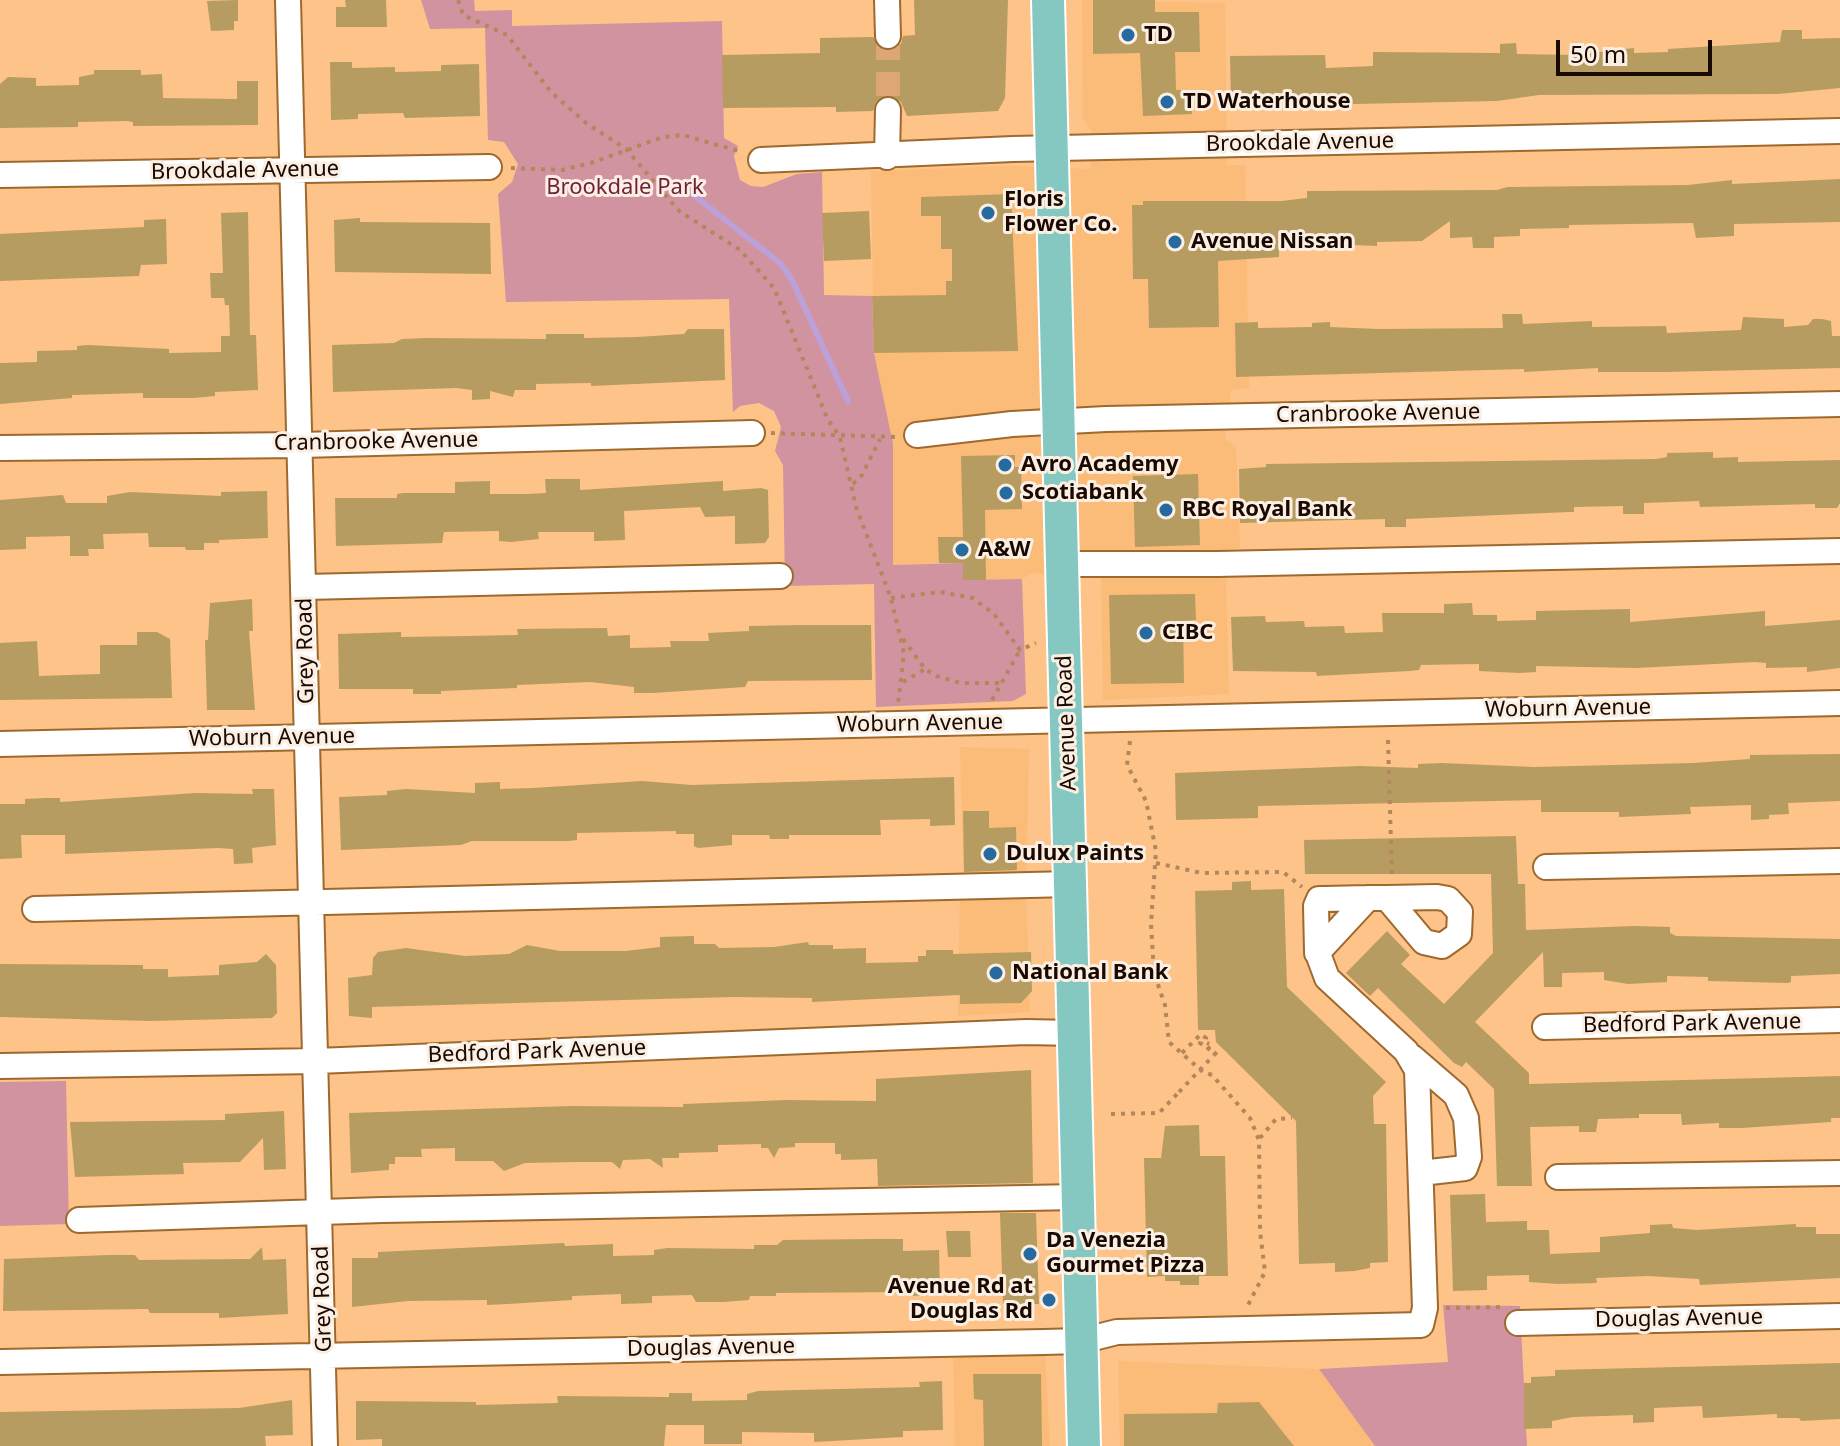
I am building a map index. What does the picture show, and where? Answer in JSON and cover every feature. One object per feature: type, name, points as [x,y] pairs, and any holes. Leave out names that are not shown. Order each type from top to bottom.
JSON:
[{"type":"main road","name":"Avenue Road","points":[[1048,0],[1055,149],[1058,422],[1084,1446]]},
{"type":"street","name":"Grey Road","points":[[288,0],[325,1446]]},
{"type":"street","points":[[887,0],[888,36]]},
{"type":"street","points":[[887,157],[888,110]]},
{"type":"street","name":"Brookdale Avenue","points":[[761,160],[1055,149],[1840,131]]},
{"type":"street","name":"Brookdale Avenue","points":[[0,175],[489,167]]},
{"type":"street","name":"Cranbrooke Avenue","points":[[917,435],[1058,422],[1840,404]]},
{"type":"street","name":"Cranbrooke Avenue","points":[[0,448],[301,445],[752,433]]},
{"type":"street","points":[[1062,564],[1217,564],[1840,551]]},
{"type":"street","points":[[305,587],[780,576]]},
{"type":"street","name":"Woburn Avenue","points":[[0,744],[1840,703]]},
{"type":"street","points":[[1546,867],[1840,861]]},
{"type":"street","points":[[35,909],[1071,884]]},
{"type":"street","points":[[1317,953],[1382,894]]},
{"type":"street","points":[[1382,894],[1319,899],[1317,953],[1327,978],[1456,1095],[1466,1118],[1469,1157],[1465,1168],[1421,1173],[1419,1079],[1410,1056]]},
{"type":"street","name":"Bedford Park Avenue","points":[[1545,1027],[1840,1020]]},
{"type":"street","name":"Bedford Park Avenue","points":[[0,1066],[317,1061],[1026,1032],[1074,1033]]},
{"type":"street","name":"Douglas Avenue","points":[[0,1362],[1081,1341],[1117,1332],[1421,1325],[1425,1308],[1421,1173]]},
{"type":"street","points":[[1558,1177],[1840,1173]]},
{"type":"street","points":[[79,1220],[320,1212],[1079,1197]]},
{"type":"street","name":"Douglas Avenue","points":[[1518,1323],[1840,1316]]},
{"type":"path","points":[[458,0],[463,15],[507,35],[551,92],[586,123],[626,149],[679,211],[740,250],[759,267],[774,288],[828,420],[840,437],[856,507],[891,598],[901,638],[903,682],[897,708],[898,725]]},
{"type":"path","points":[[489,167],[562,170],[683,135],[725,145],[761,160]]},
{"type":"path","points":[[752,433],[880,439],[917,435]]},
{"type":"path","points":[[852,484],[862,475],[880,439]]},
{"type":"path","points":[[891,598],[940,592],[973,598],[994,614],[1020,650]]},
{"type":"path","points":[[901,638],[925,669],[960,683],[1001,683]]},
{"type":"path","points":[[989,723],[991,702],[1020,650],[1036,643]]},
{"type":"path","points":[[903,682],[925,669]]},
{"type":"path","points":[[1382,894],[1388,740]]},
{"type":"path","points":[[1130,741],[1127,765],[1146,801],[1156,863],[1151,924],[1154,973],[1165,1005],[1169,1042],[1203,1072],[1212,1075],[1235,1100],[1250,1118],[1259,1140],[1260,1231],[1265,1272],[1245,1309]]},
{"type":"path","points":[[1156,863],[1202,873],[1283,872],[1307,892]]},
{"type":"path","points":[[1111,1114],[1159,1113],[1218,1051],[1208,1042],[1212,1045],[1202,1052],[1209,1048],[1200,1043],[1206,1038],[1201,1034],[1182,1053]]},
{"type":"path","points":[[1259,1140],[1276,1119],[1292,1118]]},
{"type":"path","points":[[1443,1308],[1517,1306],[1518,1323]]},
{"type":"shaded area","points":[[1082,0],[1225,3],[1227,165],[1245,165],[1249,388],[1231,390],[1225,438],[1236,447],[1240,548],[1225,550],[1229,694],[1103,700],[1101,577],[1032,573],[1022,579],[963,580],[939,563],[893,565],[893,444],[874,353],[871,171],[1011,166],[1090,169],[1092,131],[1083,119]]},
{"type":"shaded area","points":[[960,747],[1029,749],[1026,888],[1030,1012],[958,1016],[960,891],[964,889]]},
{"type":"shaded area","points":[[953,1354],[1045,1355],[1050,1446],[955,1446]]},
{"type":"shaded area","points":[[1118,1361],[1319,1369],[1375,1446],[1120,1446]]},
{"type":"green space","name":"Brookdale Park","points":[[421,0],[474,0],[475,11],[512,10],[512,26],[722,21],[724,138],[738,146],[734,156],[740,180],[751,186],[763,187],[797,174],[822,172],[824,295],[872,296],[874,353],[893,444],[893,565],[963,563],[964,580],[1022,579],[1026,694],[1013,701],[876,707],[874,584],[785,586],[783,465],[775,451],[781,427],[774,411],[759,403],[740,406],[733,412],[729,299],[506,302],[498,194],[512,182],[518,164],[504,142],[488,140],[485,28],[430,29]]},
{"type":"green space","points":[[66,1081],[69,1224],[0,1226],[0,1082]]},
{"type":"green space","points":[[1443,1305],[1520,1306],[1527,1446],[1375,1446],[1319,1369],[1448,1362]]},
{"type":"building","points":[[238,0],[238,21],[234,21],[234,30],[211,31],[207,1]]},
{"type":"building","points":[[345,0],[386,0],[387,27],[336,27],[336,7],[346,7]]},
{"type":"building","points":[[914,0],[1008,0],[1005,98],[998,111],[907,116],[901,102],[888,95],[876,102],[873,111],[836,112],[836,107],[723,108],[722,55],[820,53],[820,38],[873,37],[880,49],[889,51],[901,44],[903,36],[915,35]]},
{"type":"building","points":[[1093,0],[1155,0],[1155,12],[1199,12],[1200,52],[1175,52],[1176,90],[1191,90],[1192,114],[1143,116],[1140,53],[1093,54]]},
{"type":"building","points":[[1782,30],[1802,30],[1802,39],[1840,38],[1840,88],[1778,94],[1539,95],[1497,101],[1307,105],[1307,102],[1231,103],[1230,56],[1325,55],[1326,68],[1373,66],[1373,52],[1500,53],[1500,44],[1516,43],[1517,54],[1574,55],[1634,48],[1634,53],[1668,52],[1668,49],[1780,42]]},
{"type":"building","points":[[330,62],[352,62],[352,68],[395,67],[395,72],[441,71],[441,65],[479,64],[480,116],[405,118],[403,113],[358,114],[358,119],[331,120]]},
{"type":"building","points":[[94,70],[141,70],[141,75],[162,74],[163,98],[237,99],[237,81],[258,81],[258,125],[133,126],[133,122],[127,121],[78,122],[78,127],[0,128],[0,84],[8,77],[36,78],[36,86],[79,85],[79,77],[94,74]]},
{"type":"building","points":[[1840,179],[1840,222],[1734,224],[1734,236],[1696,238],[1693,223],[1569,225],[1569,228],[1520,229],[1520,236],[1494,237],[1494,248],[1473,248],[1472,237],[1450,238],[1450,221],[1422,241],[1377,242],[1377,246],[1329,244],[1329,238],[1279,239],[1279,257],[1218,261],[1219,327],[1149,328],[1148,279],[1133,279],[1132,205],[1143,205],[1143,201],[1281,201],[1307,198],[1307,191],[1497,190],[1507,187],[1688,185],[1732,180],[1732,184]]},
{"type":"building","points":[[1011,194],[1018,351],[874,353],[872,296],[946,295],[946,281],[952,281],[952,249],[941,249],[941,216],[921,216],[921,197]]},
{"type":"building","points":[[869,211],[871,259],[824,261],[822,213]]},
{"type":"building","points":[[248,212],[250,335],[256,335],[258,390],[215,392],[215,396],[193,398],[143,398],[143,393],[72,395],[72,398],[0,404],[0,363],[37,362],[37,351],[77,350],[77,346],[88,345],[169,349],[169,353],[221,352],[221,336],[230,336],[229,305],[225,305],[224,298],[211,298],[210,273],[223,273],[221,213]]},
{"type":"building","points":[[360,218],[360,222],[490,223],[491,274],[335,272],[334,220]]},
{"type":"building","points":[[166,219],[167,264],[141,265],[139,276],[0,281],[0,234],[144,227],[144,220]]},
{"type":"building","points":[[1502,314],[1522,314],[1523,324],[1592,321],[1592,327],[1666,326],[1667,333],[1741,330],[1743,317],[1784,319],[1784,327],[1808,325],[1813,319],[1822,319],[1831,321],[1832,336],[1840,336],[1840,368],[1665,372],[1598,372],[1598,368],[1524,372],[1524,369],[1236,377],[1235,323],[1258,322],[1258,328],[1312,327],[1312,323],[1330,322],[1330,327],[1379,329],[1503,328]]},
{"type":"building","points":[[688,329],[724,329],[725,380],[591,386],[591,383],[536,384],[536,390],[515,390],[513,397],[490,391],[490,399],[472,400],[472,390],[456,388],[333,392],[332,345],[394,343],[402,339],[427,338],[546,339],[546,334],[584,334],[584,338],[637,337],[684,334]]},
{"type":"building","points":[[1713,452],[1713,458],[1738,457],[1738,462],[1840,460],[1840,503],[1837,508],[1815,508],[1815,504],[1700,507],[1699,501],[1644,503],[1644,514],[1623,514],[1623,506],[1574,507],[1574,512],[1406,519],[1406,527],[1385,527],[1385,519],[1240,523],[1239,469],[1266,467],[1266,464],[1656,459],[1667,457],[1667,453]]},
{"type":"building","points":[[1015,455],[1015,467],[1021,467],[1022,509],[985,510],[986,580],[963,580],[963,563],[939,563],[938,537],[963,537],[961,456]]},
{"type":"building","name":"RBC Royal Bank","points":[[1198,474],[1200,545],[1135,547],[1133,476]]},
{"type":"building","points":[[545,479],[580,479],[580,490],[723,481],[723,491],[761,488],[768,490],[769,537],[765,543],[735,544],[735,516],[705,517],[700,507],[624,511],[625,540],[594,541],[594,532],[538,532],[539,539],[511,542],[499,541],[499,531],[444,532],[442,543],[336,546],[335,498],[397,498],[397,494],[403,493],[455,493],[455,482],[490,481],[490,494],[546,493]]},
{"type":"building","points":[[267,491],[268,538],[219,540],[219,543],[204,543],[204,550],[186,550],[185,547],[149,547],[148,533],[103,534],[104,549],[88,549],[89,556],[70,556],[70,536],[26,537],[26,549],[0,550],[0,500],[63,495],[66,503],[107,503],[107,496],[130,492],[221,496],[221,492]]},
{"type":"building","name":"CIBC","points":[[1195,594],[1196,620],[1183,621],[1184,683],[1111,684],[1109,595]]},
{"type":"building","points":[[252,599],[253,631],[249,631],[255,710],[207,710],[205,640],[208,640],[210,603]]},
{"type":"building","points":[[1472,603],[1473,615],[1497,615],[1497,621],[1536,620],[1536,611],[1630,609],[1630,622],[1765,611],[1765,626],[1840,620],[1840,668],[1807,672],[1807,667],[1766,668],[1766,663],[1755,662],[1636,668],[1536,666],[1536,672],[1519,673],[1479,671],[1479,664],[1421,665],[1419,670],[1410,671],[1317,676],[1316,672],[1233,671],[1231,617],[1265,616],[1266,622],[1304,621],[1305,627],[1344,626],[1345,633],[1383,632],[1382,613],[1444,613],[1444,604]]},
{"type":"building","points":[[871,625],[872,680],[748,681],[745,687],[653,693],[634,693],[634,687],[590,682],[441,691],[441,694],[413,694],[413,689],[339,689],[338,634],[401,632],[401,637],[518,635],[517,629],[607,628],[608,636],[630,635],[630,648],[671,647],[670,641],[709,641],[708,633],[749,631],[749,626]]},
{"type":"building","points":[[137,632],[157,632],[170,639],[172,698],[0,700],[0,643],[37,641],[39,676],[100,674],[100,645],[137,645]]},
{"type":"building","points":[[1840,754],[1840,801],[1788,803],[1789,814],[1769,815],[1769,819],[1751,820],[1751,805],[1690,807],[1691,814],[1619,817],[1619,812],[1541,812],[1541,800],[1258,806],[1258,818],[1176,820],[1175,773],[1360,766],[1418,768],[1418,764],[1442,763],[1534,767],[1693,763],[1750,759],[1750,755]]},
{"type":"building","points":[[954,777],[955,825],[930,826],[930,819],[880,820],[881,835],[789,835],[789,839],[770,839],[769,835],[732,835],[732,845],[698,848],[694,846],[694,834],[676,834],[676,831],[577,833],[577,840],[569,841],[472,841],[461,845],[341,850],[339,797],[387,795],[387,791],[406,789],[475,793],[475,783],[500,782],[500,789],[642,781],[692,785]]},
{"type":"building","points":[[252,789],[274,789],[276,845],[252,848],[253,863],[234,864],[233,849],[218,848],[65,854],[65,835],[21,835],[22,858],[0,859],[0,804],[25,804],[25,799],[45,798],[60,798],[60,802],[196,793],[253,794]]},
{"type":"building","name":"Dulux Paints","points":[[963,811],[989,811],[989,828],[1016,827],[1017,870],[964,872]]},
{"type":"building","points":[[1516,836],[1518,884],[1525,884],[1526,930],[1670,927],[1670,933],[1676,936],[1840,939],[1840,974],[1791,976],[1788,983],[1708,981],[1708,977],[1667,976],[1667,982],[1628,984],[1604,980],[1604,972],[1562,973],[1562,987],[1544,987],[1543,952],[1475,1022],[1529,1073],[1529,1084],[1840,1076],[1840,1118],[1831,1118],[1831,1122],[1719,1128],[1719,1123],[1682,1125],[1681,1114],[1639,1114],[1639,1118],[1598,1119],[1596,1132],[1579,1132],[1579,1126],[1530,1127],[1532,1186],[1497,1186],[1494,1089],[1466,1062],[1462,1067],[1454,1063],[1378,988],[1370,996],[1346,973],[1387,931],[1410,955],[1401,964],[1444,1004],[1493,953],[1491,874],[1305,874],[1304,840]]},
{"type":"building","points":[[1251,881],[1251,890],[1284,889],[1287,987],[1386,1082],[1373,1096],[1374,1124],[1386,1124],[1388,1262],[1370,1263],[1370,1268],[1335,1272],[1335,1263],[1299,1264],[1296,1121],[1216,1042],[1215,1030],[1198,1030],[1195,891],[1232,890],[1232,882]]},
{"type":"building","points":[[694,936],[694,944],[715,944],[719,948],[774,947],[808,942],[809,945],[833,945],[833,949],[866,948],[866,963],[918,962],[918,956],[926,956],[926,950],[953,950],[953,954],[1031,952],[1032,991],[1021,1003],[960,1004],[960,995],[812,1002],[812,998],[732,997],[372,1007],[372,1018],[349,1016],[348,978],[372,975],[373,958],[378,952],[406,948],[465,956],[509,954],[527,945],[560,951],[625,951],[660,947],[660,937]]},
{"type":"building","points":[[266,954],[276,965],[277,1013],[272,1018],[149,1021],[0,1017],[0,964],[143,965],[143,969],[168,969],[168,977],[219,975],[219,965],[257,962]]},
{"type":"building","points":[[1031,1070],[1033,1183],[878,1186],[877,1159],[841,1160],[841,1154],[835,1154],[835,1143],[795,1143],[795,1147],[779,1148],[774,1158],[768,1148],[761,1148],[761,1144],[718,1145],[718,1152],[679,1153],[679,1158],[662,1158],[663,1168],[650,1159],[623,1160],[620,1169],[612,1162],[576,1162],[525,1163],[504,1171],[493,1161],[455,1161],[455,1148],[421,1149],[422,1157],[395,1157],[395,1164],[389,1164],[389,1170],[351,1173],[349,1113],[571,1106],[683,1107],[683,1104],[787,1100],[876,1101],[876,1079]]},
{"type":"building","points":[[284,1111],[286,1169],[264,1170],[263,1138],[240,1162],[183,1163],[184,1174],[75,1177],[70,1122],[225,1120],[225,1114]]},
{"type":"building","points":[[1199,1125],[1200,1156],[1225,1156],[1228,1276],[1199,1276],[1199,1285],[1180,1285],[1180,1281],[1165,1281],[1165,1276],[1147,1277],[1144,1158],[1161,1158],[1165,1126]]},
{"type":"building","points":[[1485,1194],[1486,1222],[1527,1221],[1527,1230],[1549,1230],[1550,1254],[1600,1252],[1600,1237],[1650,1233],[1650,1225],[1672,1224],[1673,1228],[1697,1230],[1796,1224],[1796,1227],[1816,1227],[1816,1234],[1840,1234],[1840,1278],[1700,1285],[1699,1279],[1648,1276],[1596,1278],[1597,1283],[1558,1284],[1529,1282],[1529,1275],[1487,1276],[1487,1290],[1453,1291],[1450,1195]]},
{"type":"building","points":[[1000,1213],[1036,1213],[1039,1304],[1003,1304]]},
{"type":"building","points":[[946,1231],[970,1231],[971,1257],[948,1257]]},
{"type":"building","points":[[903,1239],[903,1251],[939,1250],[940,1295],[909,1296],[908,1292],[776,1293],[776,1296],[750,1296],[749,1300],[724,1302],[696,1302],[692,1295],[652,1296],[652,1303],[621,1304],[621,1294],[508,1304],[487,1305],[487,1300],[408,1301],[352,1307],[352,1258],[378,1258],[378,1252],[564,1243],[565,1246],[613,1244],[613,1256],[654,1255],[654,1250],[667,1248],[754,1249],[754,1245],[777,1245],[783,1240]]},
{"type":"building","points":[[262,1247],[263,1260],[286,1259],[288,1314],[219,1318],[219,1313],[150,1313],[148,1309],[3,1311],[4,1259],[135,1255],[139,1260],[250,1259]]},
{"type":"building","points":[[1840,1363],[1840,1419],[1801,1421],[1799,1418],[1777,1418],[1777,1414],[1703,1418],[1702,1406],[1654,1408],[1654,1422],[1633,1423],[1633,1415],[1573,1417],[1552,1421],[1552,1428],[1524,1429],[1524,1383],[1531,1383],[1531,1377],[1555,1376],[1555,1370]]},
{"type":"building","points":[[973,1374],[1041,1374],[1042,1446],[984,1446],[983,1400],[974,1399]]},
{"type":"building","points":[[942,1381],[943,1430],[903,1431],[903,1437],[814,1442],[814,1433],[742,1432],[742,1444],[704,1444],[704,1425],[666,1425],[664,1446],[382,1446],[382,1439],[356,1440],[356,1401],[476,1402],[476,1405],[558,1403],[557,1396],[669,1397],[669,1393],[692,1393],[692,1401],[747,1400],[747,1394],[758,1391],[920,1387],[919,1382]]},
{"type":"building","points":[[292,1400],[293,1435],[265,1436],[266,1446],[0,1446],[0,1412],[239,1408]]},
{"type":"building","points":[[1259,1402],[1294,1446],[1124,1446],[1124,1414],[1217,1413],[1218,1403]]},
{"type":"waterway","points":[[686,189],[780,263],[792,280],[848,401]]},
{"type":"tunnel","points":[[888,36],[888,110]]},
{"type":"place","name":"TD","points":[[1128,35]]},
{"type":"place","name":"TD Waterhouse","points":[[1167,102]]},
{"type":"place","name":"Floris Flower Co.","points":[[988,213]]},
{"type":"place","name":"Avenue Nissan","points":[[1175,242]]},
{"type":"place","name":"Avro Academy","points":[[1005,465]]},
{"type":"place","name":"Scotiabank","points":[[1006,493]]},
{"type":"place","name":"RBC Royal Bank","points":[[1166,510]]},
{"type":"place","name":"A&W","points":[[962,550]]},
{"type":"place","name":"CIBC","points":[[1146,633]]},
{"type":"place","name":"Dulux Paints","points":[[990,854]]},
{"type":"place","name":"National Bank","points":[[996,973]]},
{"type":"place","name":"Da Venezia Gourmet Pizza","points":[[1030,1254]]},
{"type":"place","name":"Avenue Rd at Douglas Rd","points":[[1049,1300]]}]
